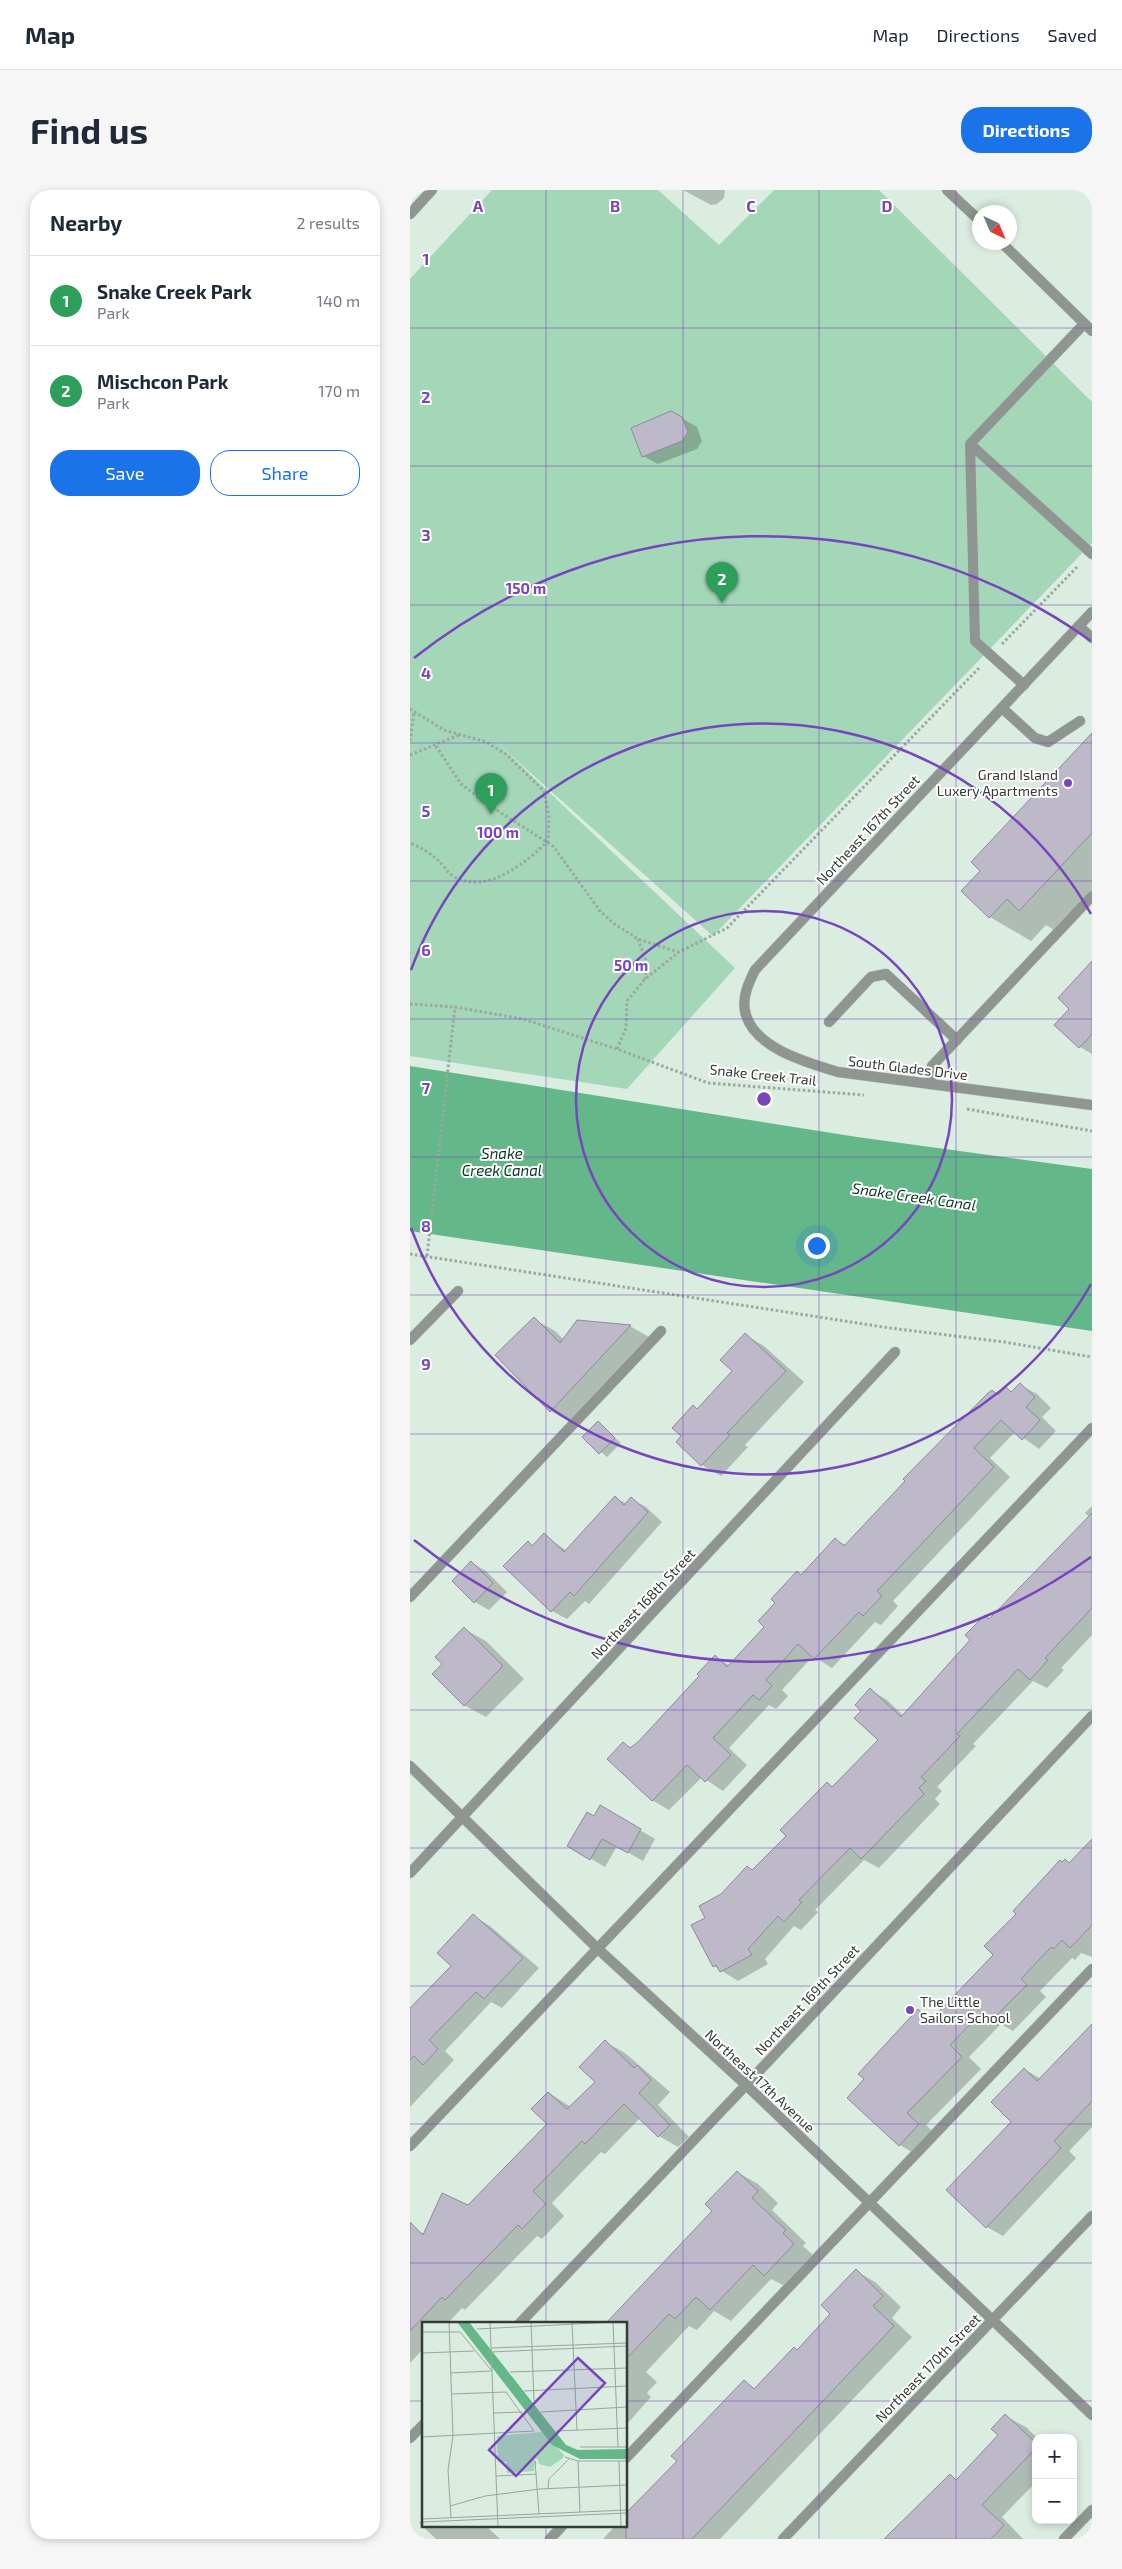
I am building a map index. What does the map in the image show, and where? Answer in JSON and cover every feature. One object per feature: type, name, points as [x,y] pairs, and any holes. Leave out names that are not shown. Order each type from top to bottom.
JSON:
[{"type":"street","points":[[410,214],[432,190]]},
{"type":"street","points":[[947,190],[972,213]]},
{"type":"street","points":[[1009,250],[1088,327],[970,444],[975,641],[1024,685]]},
{"type":"street","points":[[970,444],[1091,553]]},
{"type":"street","name":"Northeast 167th Street","points":[[744,1010],[746,989],[755,970],[1092,612]]},
{"type":"street","points":[[1079,626],[1092,638]]},
{"type":"street","points":[[1002,708],[1035,738],[1048,742],[1080,721]]},
{"type":"street","points":[[930,1084],[932,1066],[1092,896]]},
{"type":"street","points":[[829,1022],[871,977],[886,974],[956,1040]]},
{"type":"street","name":"South Glades Drive","points":[[744,1010],[750,1026],[775,1048],[805,1062],[838,1072],[1092,1105]]},
{"type":"street","points":[[410,1340],[458,1291]]},
{"type":"street","points":[[410,1597],[661,1331]]},
{"type":"street","name":"Northeast 168th Street","points":[[410,1873],[895,1352]]},
{"type":"street","points":[[410,2146],[1092,1428]]},
{"type":"street","name":"Northeast 169th Street","points":[[521,2322],[1092,1716]]},
{"type":"street","name":"Northeast 17th Avenue","points":[[410,1766],[597,1948],[746,2085],[992,2322],[1092,2415]]},
{"type":"street","points":[[628,2456],[1092,1969]]},
{"type":"street","name":"Northeast 170th Street","points":[[783,2539],[1092,2216]]},
{"type":"street","points":[[410,2438],[422,2426]]},
{"type":"street","points":[[1064,2539],[1092,2510]]},
{"type":"street","points":[[550,2539],[562,2526]]},
{"type":"path","points":[[618,1049],[626,1028],[627,1001],[644,979],[679,952],[727,928],[748,908],[1091,553]]},
{"type":"path","points":[[410,709],[444,730],[486,742],[507,755],[544,791],[549,817],[548,841],[519,865],[501,876],[479,881],[464,881],[451,875],[440,862],[410,843]]},
{"type":"path","points":[[410,741],[414,712]]},
{"type":"path","points":[[410,755],[460,735]]},
{"type":"path","points":[[436,746],[461,784],[495,809],[548,841],[600,911],[638,939],[679,952]]},
{"type":"path","points":[[638,939],[647,963],[644,979]]},
{"type":"path","name":"Snake Creek Trail","points":[[410,1004],[455,1007],[523,1019],[618,1049],[708,1083],[869,1096]]},
{"type":"path","points":[[427,1256],[455,1007]]},
{"type":"path","points":[[959,1108],[1092,1131]]},
{"type":"path","points":[[410,1254],[890,1328],[1004,1342],[1092,1357]]},
{"type":"shaded area","points":[[492,190],[658,190],[719,245],[774,190],[879,190],[1092,402],[1092,543],[713,936],[496,742],[735,968],[627,1089],[410,1056],[410,279]]},
{"type":"water","name":"Snake Creek Canal","points":[[410,1066],[857,1137],[1092,1169],[1092,1331],[410,1231]]},
{"type":"building","points":[[671,411],[682,417],[688,432],[682,441],[642,457],[631,428]]},
{"type":"building","name":"Grand Island Luxery Apartments","points":[[1092,733],[1092,833],[1019,911],[1007,899],[989,918],[961,891],[980,871],[971,862]]},
{"type":"building","points":[[1092,961],[1092,1034],[1079,1048],[1054,1025],[1069,1009],[1058,998]]},
{"type":"building","points":[[534,1317],[560,1343],[577,1320],[631,1325],[550,1412],[495,1355]]},
{"type":"building","points":[[745,1333],[786,1371],[727,1433],[730,1435],[701,1466],[676,1442],[681,1436],[672,1428],[693,1405],[697,1409],[732,1371],[720,1360]]},
{"type":"building","points":[[1020,1383],[1035,1397],[1026,1407],[1040,1420],[1022,1440],[1001,1420],[974,1448],[994,1467],[877,1591],[882,1596],[863,1616],[859,1612],[814,1659],[798,1644],[766,1680],[772,1686],[759,1700],[753,1695],[713,1738],[731,1755],[705,1782],[687,1765],[652,1801],[607,1759],[623,1742],[630,1748],[638,1742],[699,1676],[697,1674],[715,1655],[727,1667],[764,1627],[758,1621],[775,1603],[771,1599],[797,1571],[801,1575],[835,1538],[844,1546],[905,1481],[903,1479],[988,1393],[992,1390],[998,1395],[1006,1387],[1011,1392]]},
{"type":"building","points":[[598,1421],[615,1438],[599,1454],[582,1437]]},
{"type":"building","points":[[615,1496],[624,1505],[631,1497],[648,1512],[574,1596],[570,1592],[551,1612],[503,1566],[528,1541],[532,1546],[544,1533],[564,1552]]},
{"type":"building","points":[[1092,1513],[1092,1608],[1045,1658],[1048,1660],[1030,1680],[1018,1669],[957,1734],[960,1736],[921,1777],[926,1781],[919,1788],[924,1794],[861,1859],[850,1848],[799,1900],[802,1902],[784,1922],[778,1916],[748,1949],[752,1955],[720,1972],[716,1965],[713,1967],[691,1925],[705,1918],[699,1906],[721,1894],[747,1866],[752,1870],[786,1836],[780,1830],[827,1782],[832,1787],[878,1740],[854,1718],[861,1711],[855,1705],[870,1688],[901,1717],[970,1640],[965,1635],[985,1615],[989,1619]]},
{"type":"building","points":[[471,1561],[493,1583],[474,1603],[452,1581]]},
{"type":"building","points":[[464,1627],[503,1666],[464,1706],[432,1674],[442,1664],[435,1657]]},
{"type":"building","points":[[600,1805],[641,1829],[628,1853],[602,1839],[590,1860],[567,1846],[587,1812],[594,1816]]},
{"type":"building","points":[[1092,1839],[1092,1925],[1070,1948],[1062,1940],[1054,1949],[1051,1947],[1021,1979],[1027,1985],[992,2020],[983,2011],[950,2045],[962,2057],[907,2113],[919,2124],[899,2146],[847,2098],[864,2079],[858,2074],[918,2009],[930,2021],[993,1955],[984,1946],[1016,1914],[1013,1911],[1060,1860],[1062,1862],[1065,1859],[1069,1863]]},
{"type":"building","points":[[473,1914],[523,1958],[484,1999],[476,1992],[429,2040],[438,2049],[423,2065],[414,2056],[410,2060],[410,2008],[451,1966],[437,1953]]},
{"type":"building","points":[[1092,2024],[1092,2101],[1054,2141],[1061,2148],[986,2228],[946,2190],[1011,2122],[991,2102],[1024,2068],[1037,2081]]},
{"type":"building","points":[[605,2040],[634,2068],[637,2065],[651,2080],[639,2093],[670,2125],[658,2137],[624,2104],[585,2144],[582,2141],[533,2191],[546,2204],[522,2229],[518,2225],[445,2300],[442,2297],[410,2331],[410,2222],[423,2235],[442,2193],[468,2205],[547,2124],[531,2109],[548,2092],[567,2109],[595,2082],[579,2067]]},
{"type":"building","points":[[737,2171],[758,2191],[752,2198],[786,2230],[783,2233],[794,2244],[764,2276],[753,2265],[710,2310],[696,2297],[675,2319],[669,2314],[628,2357],[628,2322],[607,2322],[712,2211],[705,2204]]},
{"type":"building","points":[[856,2269],[883,2296],[873,2306],[894,2326],[692,2539],[626,2539],[628,2511],[677,2461],[671,2456],[744,2380],[754,2389],[794,2347],[797,2350],[830,2314],[821,2305]]},
{"type":"building","points":[[1005,2414],[1032,2439],[1032,2452],[982,2505],[1004,2525],[991,2539],[884,2539],[950,2474],[956,2480],[998,2435],[991,2429]]},
{"type":"place","name":"Mischcon Park","points":[[722,603]]},
{"type":"place","name":"Grand Island Luxery Apartments","points":[[1068,783]]},
{"type":"place","name":"Snake Creek Park","points":[[491,814]]},
{"type":"place","name":"The Little Sailors School","points":[[910,2010]]}]
